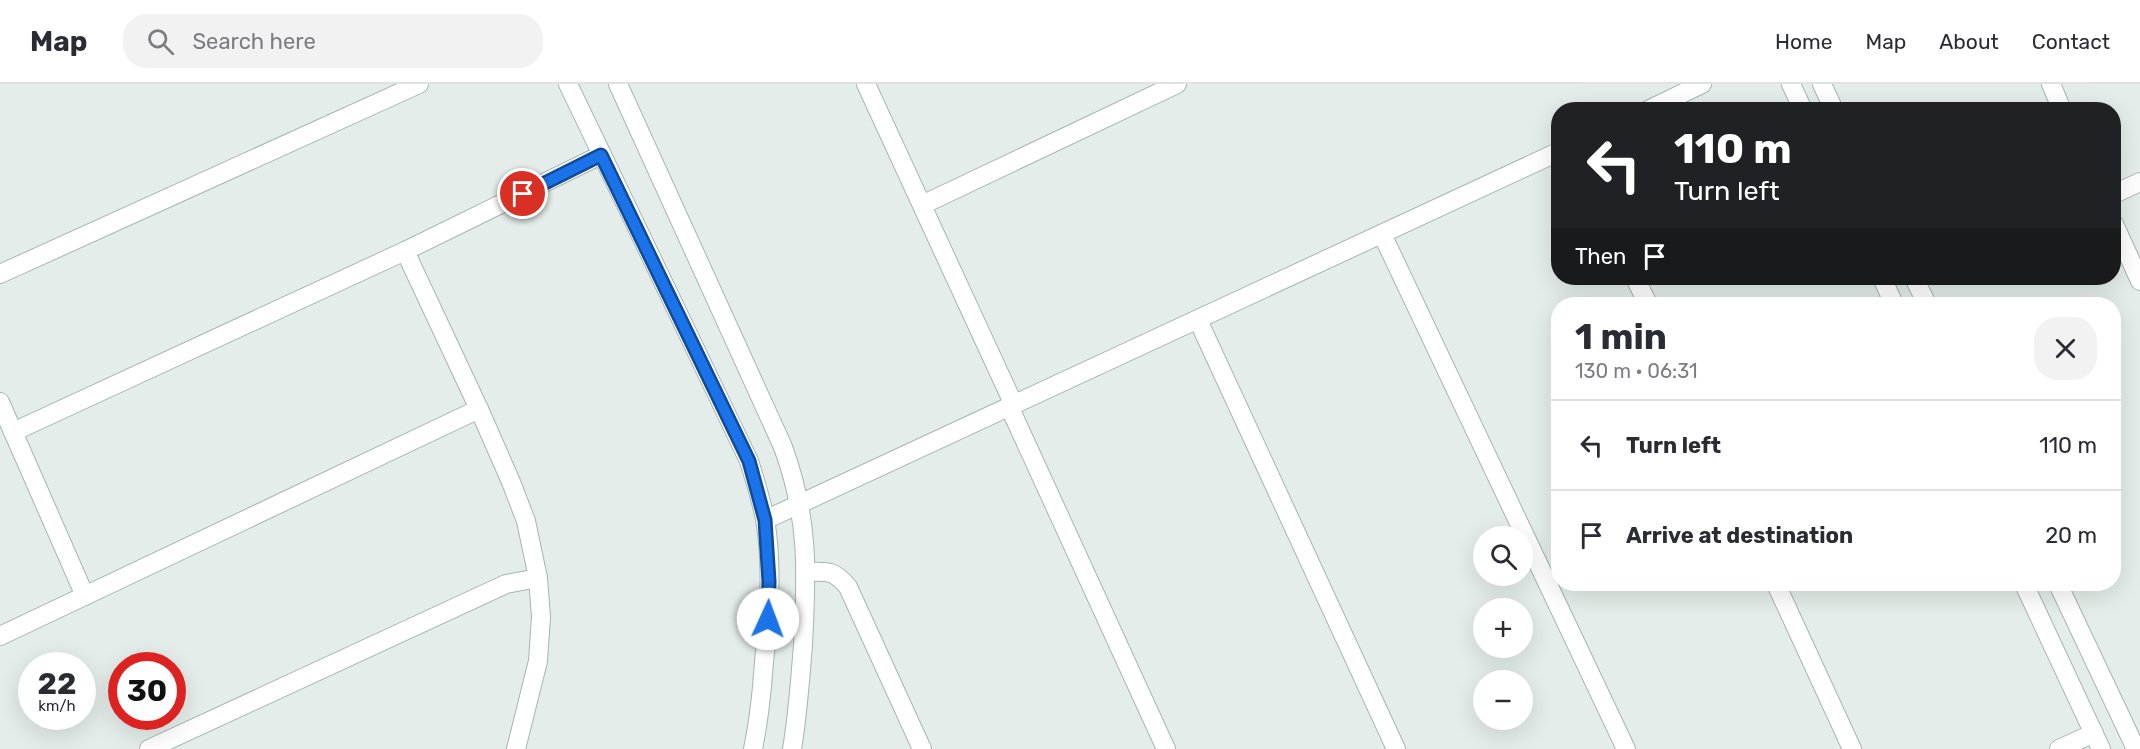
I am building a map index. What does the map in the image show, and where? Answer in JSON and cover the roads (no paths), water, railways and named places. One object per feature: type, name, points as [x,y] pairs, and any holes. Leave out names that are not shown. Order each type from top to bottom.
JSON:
[{"type":"street","points":[[0,274],[419,84]]},
{"type":"street","points":[[568,84],[749,461],[765,520],[769,601],[759,722],[753,749]]},
{"type":"street","points":[[618,84],[783,447],[801,504],[806,572],[798,716],[792,749]]},
{"type":"street","points":[[866,84],[1166,749]]},
{"type":"street","points":[[922,205],[1177,84]]},
{"type":"street","points":[[1665,102],[1702,84]]},
{"type":"street","points":[[1791,84],[1799,102]]},
{"type":"street","points":[[1822,84],[1830,102]]},
{"type":"street","points":[[2051,84],[2059,102]]},
{"type":"street","points":[[13,432],[405,251],[601,155]]},
{"type":"street","points":[[765,520],[1551,155]]},
{"type":"street","points":[[2121,192],[2140,182]]},
{"type":"street","points":[[1382,234],[1551,591]]},
{"type":"street","points":[[2121,239],[2140,281]]},
{"type":"street","points":[[405,251],[512,482],[526,520],[538,578],[541,617],[538,661],[516,749]]},
{"type":"street","points":[[1198,320],[1396,749]]},
{"type":"street","points":[[0,402],[85,596]]},
{"type":"street","points":[[0,636],[479,409]]},
{"type":"street","points":[[806,572],[832,572],[838,575],[848,587],[922,749]]},
{"type":"street","points":[[149,749],[506,584],[538,578]]},
{"type":"street","points":[[1551,591],[1626,749]]},
{"type":"street","points":[[1779,591],[1852,749]]},
{"type":"street","points":[[2027,591],[2098,741],[2059,749]]},
{"type":"street","points":[[2061,591],[2136,749]]}]
